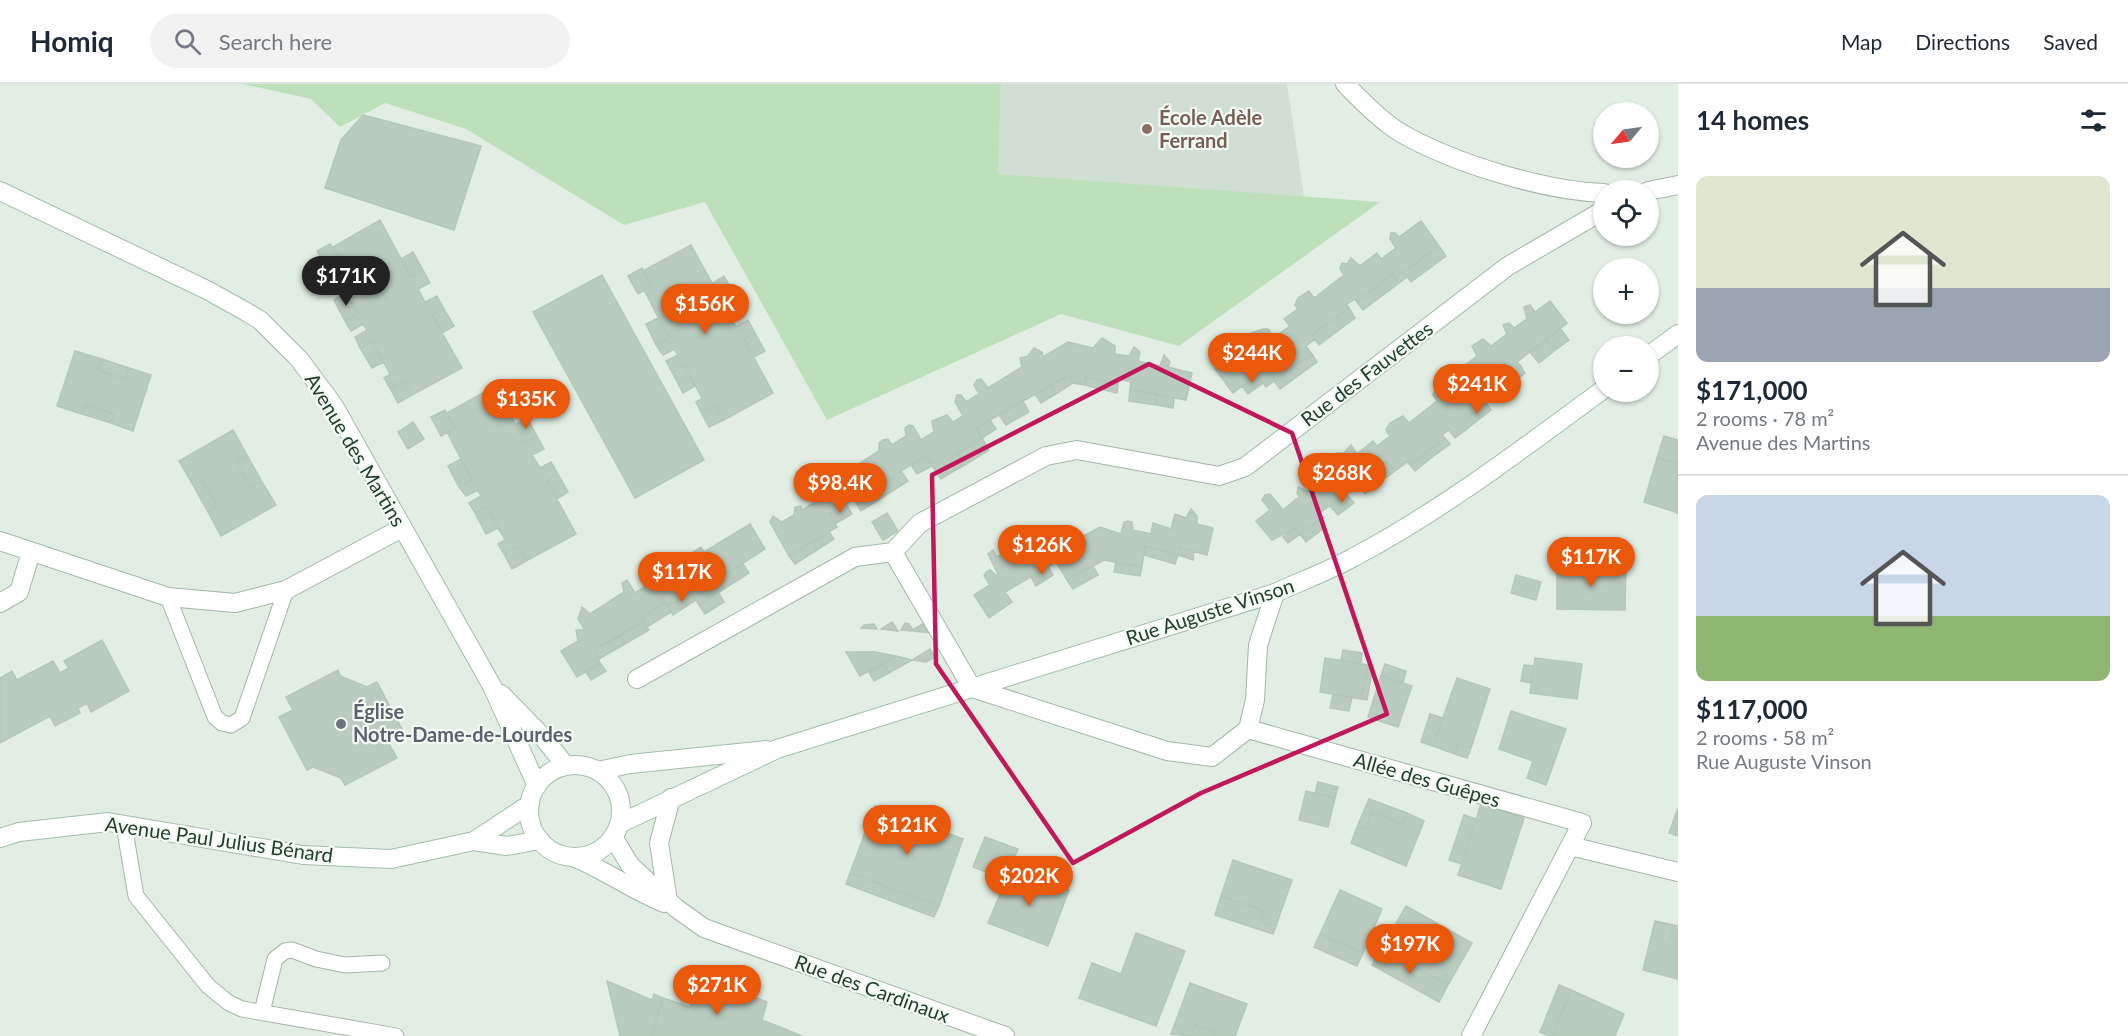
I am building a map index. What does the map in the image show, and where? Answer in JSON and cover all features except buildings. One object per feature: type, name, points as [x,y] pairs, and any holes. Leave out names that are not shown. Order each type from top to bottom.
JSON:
[{"type":"street","points":[[1346,84],[1399,132],[1460,161],[1576,192],[1593,193]]},
{"type":"street","points":[[1659,189],[1678,185]]},
{"type":"street","name":"Avenue des Martins","points":[[0,191],[207,291],[260,320],[299,359],[334,406],[492,686],[537,786]]},
{"type":"street","name":"Rue des Fauvettes","points":[[893,552],[920,523],[1046,456],[1077,450],[1219,476],[1245,467],[1508,266],[1593,216]]},
{"type":"street","points":[[1659,348],[1678,334]]},
{"type":"street","name":"Rue Auguste Vinson","points":[[777,749],[1275,594],[1354,558],[1425,515],[1593,397]]},
{"type":"street","points":[[0,541],[168,597],[235,603],[286,590],[402,528]]},
{"type":"street","points":[[0,603],[19,592],[31,552]]},
{"type":"street","points":[[637,679],[855,557],[893,552],[972,688],[1167,751],[1212,757],[1248,729],[1255,700],[1258,645],[1275,594]]},
{"type":"street","name":"Avenue des Martins","points":[[492,686],[542,736],[566,766]]},
{"type":"street","name":"Allée des Guêpes","points":[[1248,729],[1582,823],[1471,1036]]},
{"type":"street","points":[[598,771],[630,764],[777,749]]},
{"type":"street","points":[[616,830],[671,798],[777,749]]},
{"type":"street","points":[[577,765],[598,771],[610,781],[618,795],[621,809],[616,830],[603,848],[588,855],[573,857],[549,849],[540,840],[530,818],[530,804],[537,786],[544,777],[566,766],[577,765]]},
{"type":"street","points":[[671,798],[659,843],[672,904]]},
{"type":"street","name":"Avenue Paul Julius Bénard","points":[[474,841],[530,804]]},
{"type":"street","name":"Avenue Paul Julius Bénard","points":[[0,838],[19,832],[91,822],[124,825],[303,855],[391,858],[474,841],[507,846],[540,840]]},
{"type":"street","name":"Rue des Cardinaux","points":[[616,830],[630,865],[672,904],[704,927],[963,1029],[1005,1036]]},
{"type":"street","points":[[1570,846],[1678,872]]},
{"type":"street","name":"Rue des Cardinaux","points":[[573,857],[598,867],[650,897],[672,904]]},
{"type":"lane","points":[[168,597],[215,717],[222,723],[231,725],[242,718],[286,590]]},
{"type":"lane","points":[[124,825],[136,896],[208,986],[229,1004],[396,1036]]},
{"type":"lane","points":[[262,1012],[275,959],[285,951],[292,950],[316,959],[345,965],[382,963]]},
{"type":"highlighted area","points":[[1149,364],[1292,433],[1387,714],[1201,793],[1073,863],[936,664],[932,475]]},
{"type":"shaded area","name":"École Adèle Ferrand","points":[[1001,84],[1287,84],[1304,197],[998,174]]},
{"type":"green space","points":[[242,84],[1001,84],[998,174],[1380,202],[1179,346],[1061,314],[827,420],[705,202],[624,225],[466,129],[385,103],[340,127],[311,99]]},
{"type":"place","name":"École Adèle Ferrand","points":[[1147,129]]},
{"type":"place","name":"Église Notre-Dame-de-Lourdes","points":[[341,724]]}]
